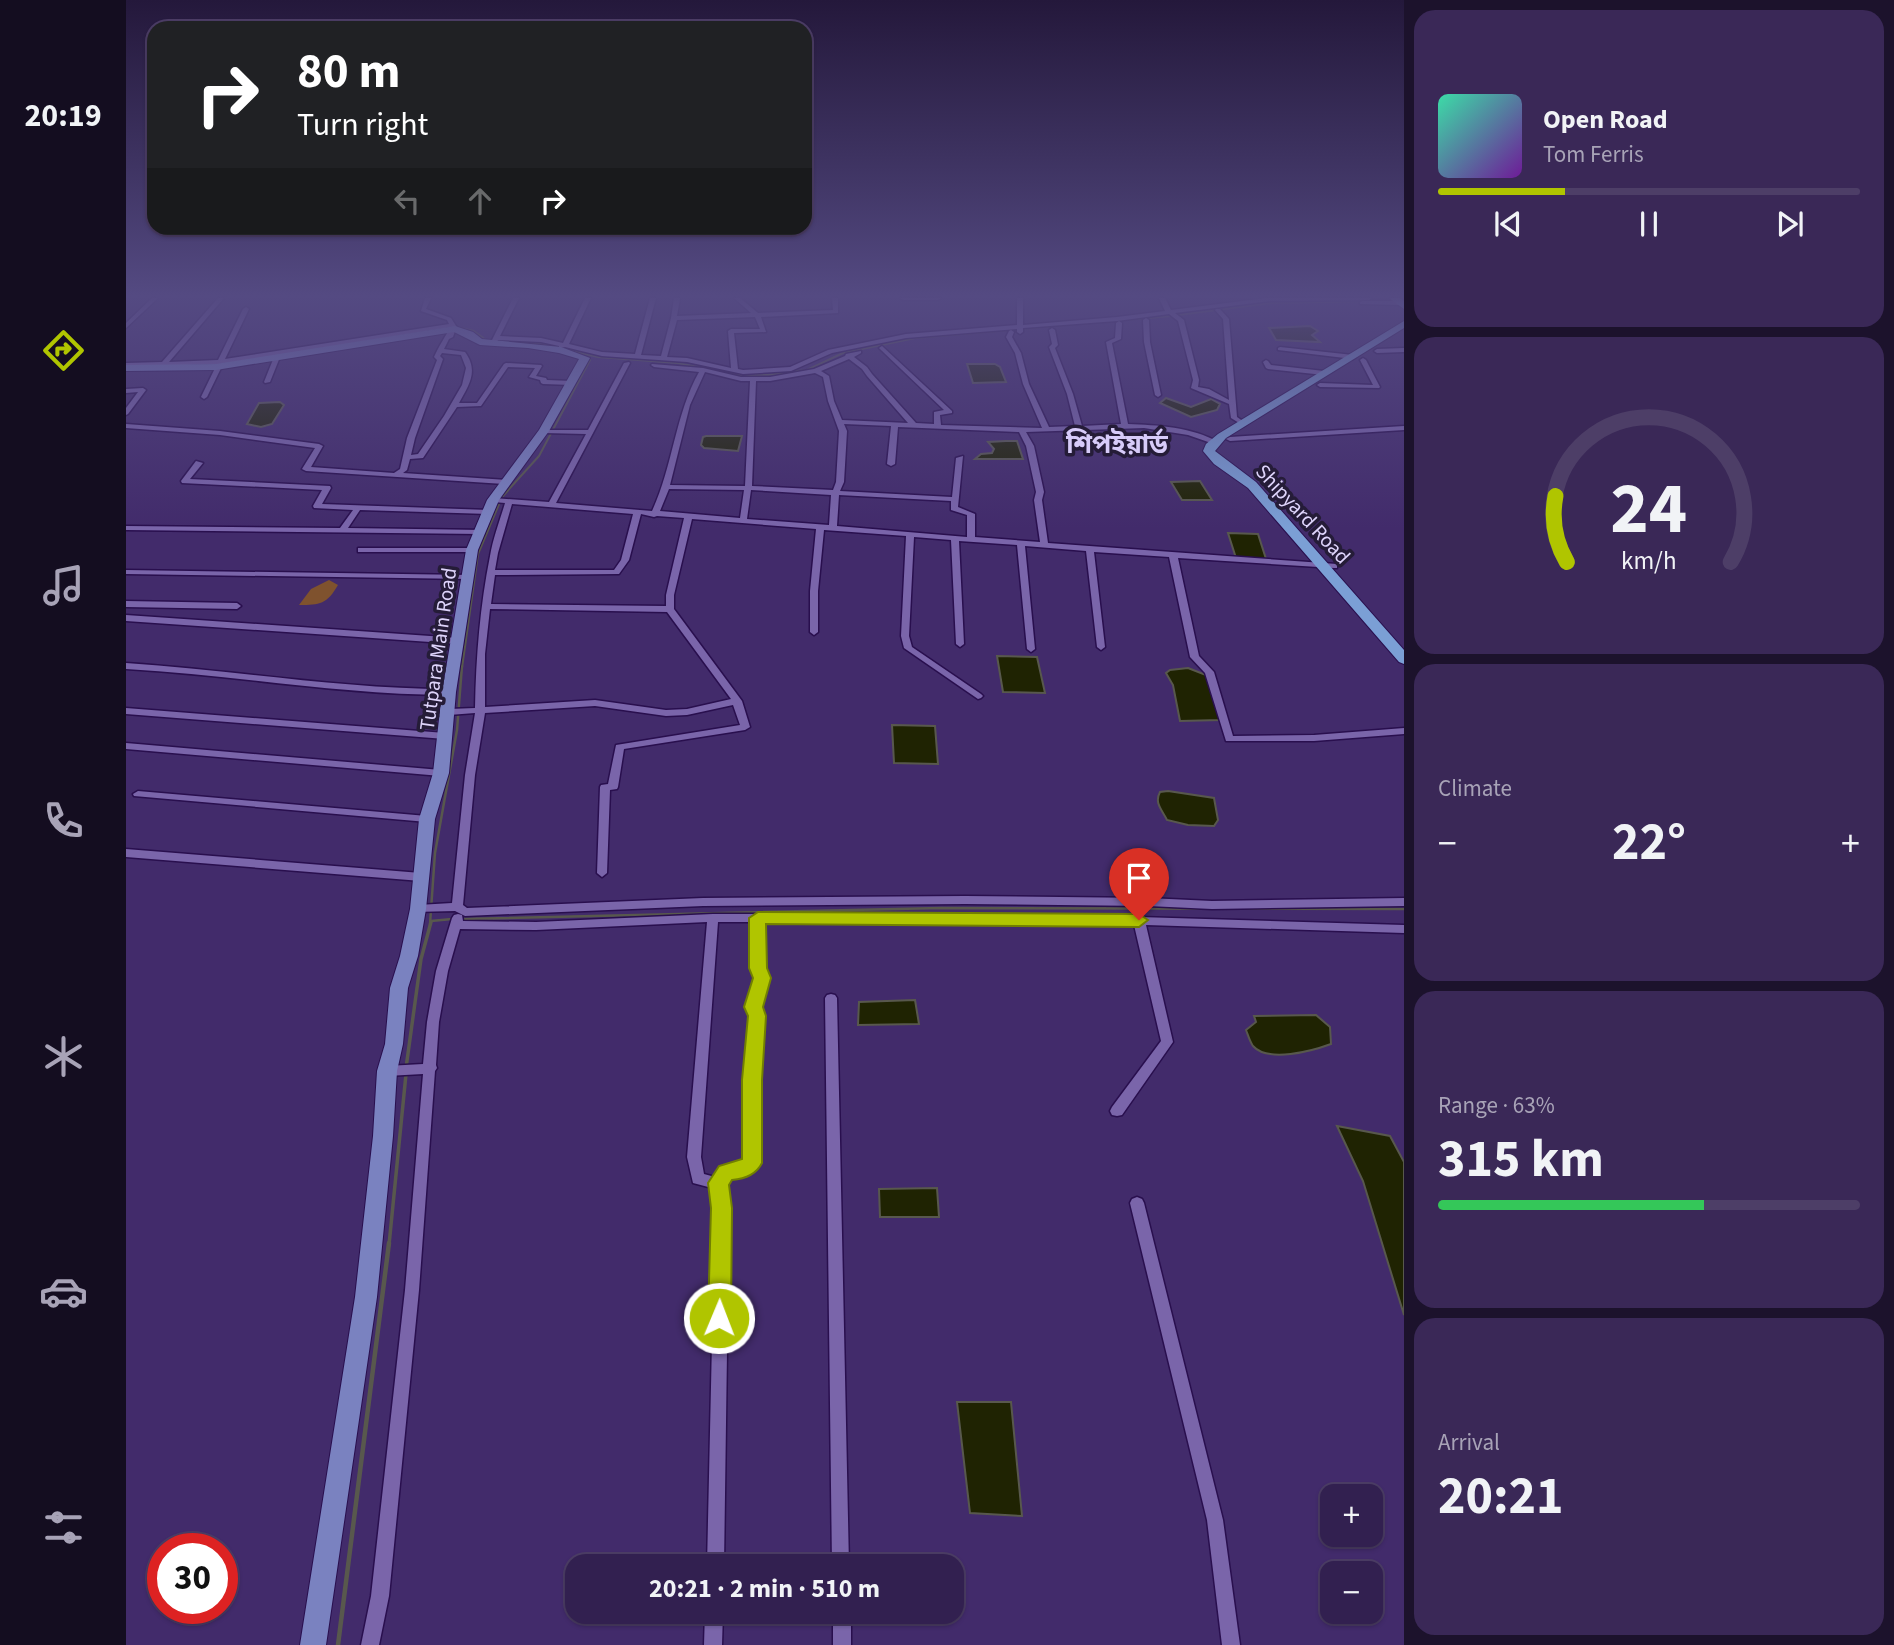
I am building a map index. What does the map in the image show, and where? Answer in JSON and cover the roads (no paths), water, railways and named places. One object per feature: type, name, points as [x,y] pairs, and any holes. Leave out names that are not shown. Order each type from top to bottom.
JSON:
[{"type":"main road","points":[[1217,446],[1244,424],[1329,375]]},
{"type":"main road","points":[[1217,446],[1322,379]]},
{"type":"main road","name":"Shipyard Road","points":[[1217,446],[1233,465],[1267,490],[1404,659]]},
{"type":"main road","name":"Shipyard Road","points":[[1329,566],[1404,646]]},
{"type":"street","points":[[204,397],[214,375]]},
{"type":"street","points":[[267,382],[270,375]]},
{"type":"street","points":[[396,475],[403,470],[433,375]]},
{"type":"street","points":[[407,457],[420,456],[453,405],[468,375]]},
{"type":"street","points":[[453,405],[479,405],[499,375]]},
{"type":"street","points":[[533,375],[532,377],[544,379],[543,382],[572,383]]},
{"type":"street","name":"Tutpara Main Road","points":[[313,1645],[366,1297],[387,1071],[394,1044],[399,988],[409,956],[418,909],[427,819],[441,773],[449,692],[472,550],[493,500],[504,482],[550,431],[576,375]]},
{"type":"street","points":[[551,506],[621,375]]},
{"type":"street","points":[[654,515],[666,487],[690,394],[700,375]]},
{"type":"street","points":[[727,375],[754,380],[797,375]]},
{"type":"street","points":[[824,375],[840,422],[843,452],[840,482],[835,495],[833,528]]},
{"type":"street","points":[[869,375],[914,425]]},
{"type":"street","points":[[911,375],[949,410],[950,412],[936,413],[938,426]]},
{"type":"street","points":[[1024,375],[1046,429]]},
{"type":"street","points":[[1063,375],[1079,428]]},
{"type":"street","points":[[1115,375],[1125,425]]},
{"type":"street","points":[[1154,375],[1158,395]]},
{"type":"street","points":[[1195,375],[1194,388],[1210,389],[1223,401],[1232,402]]},
{"type":"street","points":[[1230,375],[1236,421],[1244,424]]},
{"type":"street","points":[[1301,375],[1377,387],[1369,375]]},
{"type":"street","points":[[743,521],[748,488],[754,380]]},
{"type":"street","points":[[126,391],[143,390],[126,413]]},
{"type":"street","points":[[840,422],[1021,430],[1125,425],[1174,428],[1217,446]]},
{"type":"street","points":[[891,464],[895,424]]},
{"type":"street","points":[[126,426],[220,433],[318,446],[306,469],[504,482]]},
{"type":"street","name":"Shipyard Road","points":[[1230,439],[1404,428]]},
{"type":"street","points":[[1021,430],[1030,446],[1040,492],[1038,500],[1044,545]]},
{"type":"street","points":[[550,431],[591,432]]},
{"type":"street","points":[[960,458],[954,508],[971,514],[971,538]]},
{"type":"street","points":[[199,463],[185,481],[327,488],[317,506],[489,512]]},
{"type":"street","points":[[666,487],[748,488],[835,495],[955,499]]},
{"type":"street","points":[[493,500],[1090,550],[1329,566]]},
{"type":"street","points":[[370,1645],[380,1596],[407,1346],[433,1022],[442,971],[459,908],[470,775],[480,711],[481,654],[486,606],[494,553],[509,502]]},
{"type":"street","points":[[343,530],[358,508]]},
{"type":"street","points":[[491,573],[616,572],[625,560],[637,513]]},
{"type":"street","points":[[602,873],[605,787],[613,787],[619,747],[745,727],[737,701],[670,609],[670,596],[688,517]]},
{"type":"street","points":[[814,632],[814,591],[820,527]]},
{"type":"street","points":[[126,528],[481,532]]},
{"type":"street","points":[[910,533],[905,636],[908,648],[978,696]]},
{"type":"street","points":[[956,537],[960,644]]},
{"type":"street","points":[[1021,543],[1031,649]]},
{"type":"street","points":[[361,550],[472,550]]},
{"type":"street","points":[[1090,550],[1101,647]]},
{"type":"street","points":[[1173,555],[1195,657],[1209,672],[1229,739],[1314,738],[1404,731]]},
{"type":"street","points":[[126,572],[468,577]]},
{"type":"street","points":[[126,604],[237,606]]},
{"type":"street","points":[[486,606],[670,609]]},
{"type":"street","points":[[126,618],[459,641]]},
{"type":"street","points":[[126,666],[218,673],[366,690],[449,692]]},
{"type":"street","points":[[449,712],[595,703],[687,712],[737,701]]},
{"type":"street","points":[[126,711],[445,736]]},
{"type":"street","points":[[126,746],[441,773]]},
{"type":"street","points":[[138,794],[427,819]]},
{"type":"street","points":[[126,853],[421,877]]},
{"type":"street","points":[[418,909],[459,908],[465,912],[704,902],[965,900],[1212,905],[1404,902]]},
{"type":"street","points":[[713,918],[694,1157],[698,1179],[718,1183]]},
{"type":"street","points":[[456,925],[536,926],[758,918],[1139,920],[1404,929]]},
{"type":"street","points":[[715,1554],[722,1208],[718,1183],[726,1172],[741,1171],[752,1163],[752,1080],[757,1016],[754,1007],[762,978],[758,968],[758,918]]},
{"type":"street","points":[[1117,1111],[1167,1042],[1139,920]]},
{"type":"street","points":[[831,998],[841,1554]]},
{"type":"street","points":[[387,1071],[431,1068]]},
{"type":"street","points":[[1137,1203],[1216,1520],[1231,1645]]},
{"type":"street","points":[[713,1645],[714,1624]]},
{"type":"street","points":[[842,1624],[842,1645]]},
{"type":"waterway","points":[[462,668],[478,554],[502,497],[539,456],[582,375]]},
{"type":"waterway","points":[[737,375],[769,375]]},
{"type":"waterway","points":[[430,924],[435,853],[457,730],[462,666]]},
{"type":"waterway","points":[[461,919],[941,908],[1404,909]]},
{"type":"waterway","points":[[431,921],[452,919]]},
{"type":"waterway","points":[[406,1068],[421,959],[431,922]]},
{"type":"waterway","points":[[389,1245],[406,1074]]},
{"type":"waterway","points":[[338,1645],[389,1243]]},
{"type":"district","name":"শিপইয়ার্ড","points":[[1117,444]]}]
